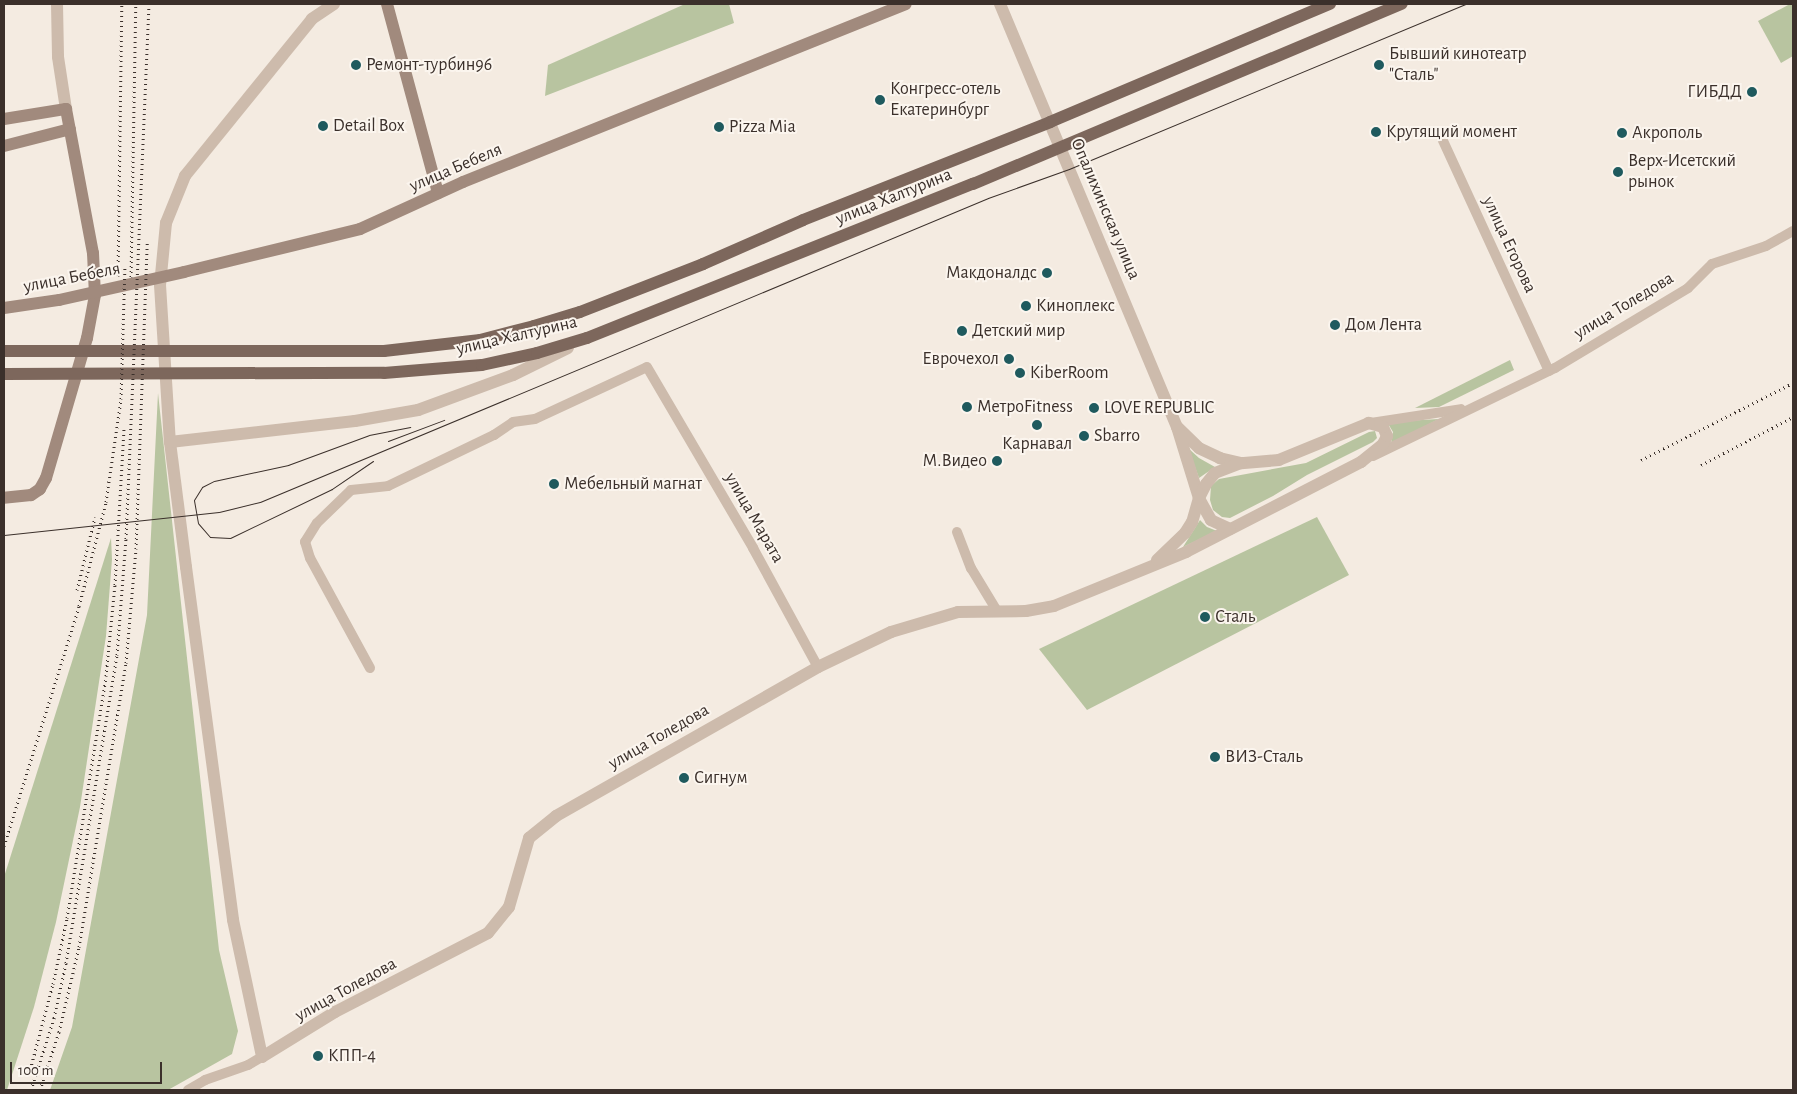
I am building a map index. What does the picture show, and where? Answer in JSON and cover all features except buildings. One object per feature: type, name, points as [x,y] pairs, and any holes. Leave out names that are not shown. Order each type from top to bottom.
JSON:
[{"type":"main road","points":[[387,4],[438,193]]},
{"type":"main road","name":"улица Бебеля","points":[[4,308],[59,300],[360,229],[438,193],[906,4]]},
{"type":"main road","name":"улица Халтурина","points":[[4,351],[384,351],[480,340],[580,312],[703,264],[803,220],[1050,122],[1330,4]]},
{"type":"main road","name":"улица Халтурина","points":[[4,375],[384,374],[482,365],[537,352],[587,338],[1060,148],[1402,4]]},
{"type":"main road","points":[[4,119],[66,109],[93,253],[93,313],[46,478],[40,489],[31,495],[4,498]]},
{"type":"main road","points":[[4,146],[70,129]]},
{"type":"street","points":[[57,4],[58,57],[66,109]]},
{"type":"street","points":[[188,1090],[205,1080],[248,1065],[262,1057],[238,949],[229,892],[170,442],[160,285],[166,223],[184,176],[296,37],[312,19],[334,4]]},
{"type":"street","name":"Опалихинская улица","points":[[1000,4],[1176,427],[1200,498],[1211,520],[1230,529]]},
{"type":"street","name":"улица Егорова","points":[[1439,132],[1549,371]]},
{"type":"street","name":"улица Толедова","points":[[1469,408],[1549,371],[1688,288],[1712,264],[1766,246],[1793,231]]},
{"type":"street","points":[[170,442],[355,421],[418,410],[514,375],[587,338]]},
{"type":"street","name":"улица Марата","points":[[370,668],[310,558],[305,542],[317,523],[351,490],[388,486],[494,435],[513,422],[535,420],[647,367],[753,548],[818,667]]},
{"type":"street","points":[[1152,565],[1185,533],[1192,522],[1206,484],[1215,473],[1242,463],[1280,460],[1369,423],[1469,408]]},
{"type":"street","points":[[1361,462],[1469,408]]},
{"type":"street","name":"улица Толедова","points":[[262,1057],[335,1012],[488,933],[509,907],[529,838],[556,816],[818,667],[891,632],[958,612],[1026,612],[1054,606],[1186,552],[1361,462],[1383,444],[1387,436],[1383,427],[1369,423]]},
{"type":"street","points":[[1176,427],[1199,448],[1220,458],[1242,463]]},
{"type":"street","points":[[957,532],[970,568],[997,611]]},
{"type":"green space","points":[[685,4],[729,4],[734,23],[545,96],[548,65]]},
{"type":"green space","points":[[1793,4],[1793,56],[1781,63],[1758,21]]},
{"type":"green space","points":[[1510,360],[1514,370],[1439,407],[1415,408]]},
{"type":"green space","points":[[158,393],[219,950],[238,1031],[232,1054],[168,1090],[50,1090],[72,1027],[147,615]]},
{"type":"green space","points":[[1439,419],[1391,444],[1393,432],[1387,422]]},
{"type":"green space","points":[[1375,431],[1377,438],[1373,442],[1307,475],[1273,496],[1230,518],[1222,517],[1213,510],[1210,500],[1211,486],[1219,479],[1306,463],[1369,432]]},
{"type":"green space","points":[[1188,448],[1199,458],[1215,467],[1199,478]]},
{"type":"green space","points":[[1317,517],[1349,575],[1087,710],[1039,649]]},
{"type":"green space","points":[[1200,520],[1207,527],[1217,531],[1183,547]]},
{"type":"green space","points":[[111,538],[112,559],[106,636],[80,807],[56,922],[34,1007],[7,1090],[4,1090],[4,877]]},
{"type":"tram line","points":[[4,535],[219,512],[260,502],[988,198],[1069,169],[1466,4]]},
{"type":"tram line","points":[[388,441],[444,420]]},
{"type":"tram line","points":[[373,461],[332,489],[230,538],[210,537],[198,523],[194,500],[202,487],[214,481],[288,465],[369,435],[410,427]]},
{"type":"railway","points":[[118,276],[122,4]]},
{"type":"railway","points":[[131,277],[136,4]]},
{"type":"railway","points":[[31,1090],[54,1018],[66,963],[117,655],[126,539],[149,4]]},
{"type":"railway","points":[[40,1090],[59,1032],[79,947],[126,663],[136,549],[147,243]]},
{"type":"railway","points":[[4,846],[79,606],[106,502],[121,399],[125,266]]},
{"type":"railway","points":[[1641,460],[1793,383]]},
{"type":"railway","points":[[1701,465],[1793,417]]},
{"type":"railway","points":[[29,1074],[53,984],[67,918],[106,676],[115,585],[124,427]]},
{"type":"railway","points":[[77,590],[95,517]]},
{"type":"place","name":"Ремонт-турбин96","points":[[356,65]]},
{"type":"place","name":"Бывший кинотеатр \"Сталь\"","points":[[1379,65]]},
{"type":"place","name":"ГИБДД","points":[[1752,92]]},
{"type":"place","name":"Конгресс-отель Екатеринбург","points":[[880,100]]},
{"type":"place","name":"Detail Box","points":[[323,126]]},
{"type":"place","name":"Pizza Mia","points":[[719,127]]},
{"type":"place","name":"Крутящий момент","points":[[1376,132]]},
{"type":"place","name":"Акрополь","points":[[1622,133]]},
{"type":"place","name":"Верх-Исетский рынок","points":[[1618,172]]},
{"type":"place","name":"Макдоналдс","points":[[1047,273]]},
{"type":"place","name":"Киноплекс","points":[[1026,306]]},
{"type":"place","name":"Дом Лента","points":[[1335,325]]},
{"type":"place","name":"Детский мир","points":[[962,331]]},
{"type":"place","name":"Еврочехол","points":[[1009,359]]},
{"type":"place","name":"KiberRoom","points":[[1020,373]]},
{"type":"place","name":"МетроFitness","points":[[967,407]]},
{"type":"place","name":"LOVE REPUBLIC","points":[[1094,408]]},
{"type":"place","name":"Карнавал","points":[[1037,425]]},
{"type":"place","name":"Sbarro","points":[[1084,436]]},
{"type":"place","name":"М.Видео","points":[[997,461]]},
{"type":"place","name":"Мебельный магнат","points":[[554,484]]},
{"type":"place","name":"Сталь","points":[[1205,617]]},
{"type":"place","name":"ВИЗ-Сталь","points":[[1215,757]]},
{"type":"place","name":"Сигнум","points":[[684,778]]},
{"type":"place","name":"КПП-4","points":[[318,1056]]}]
